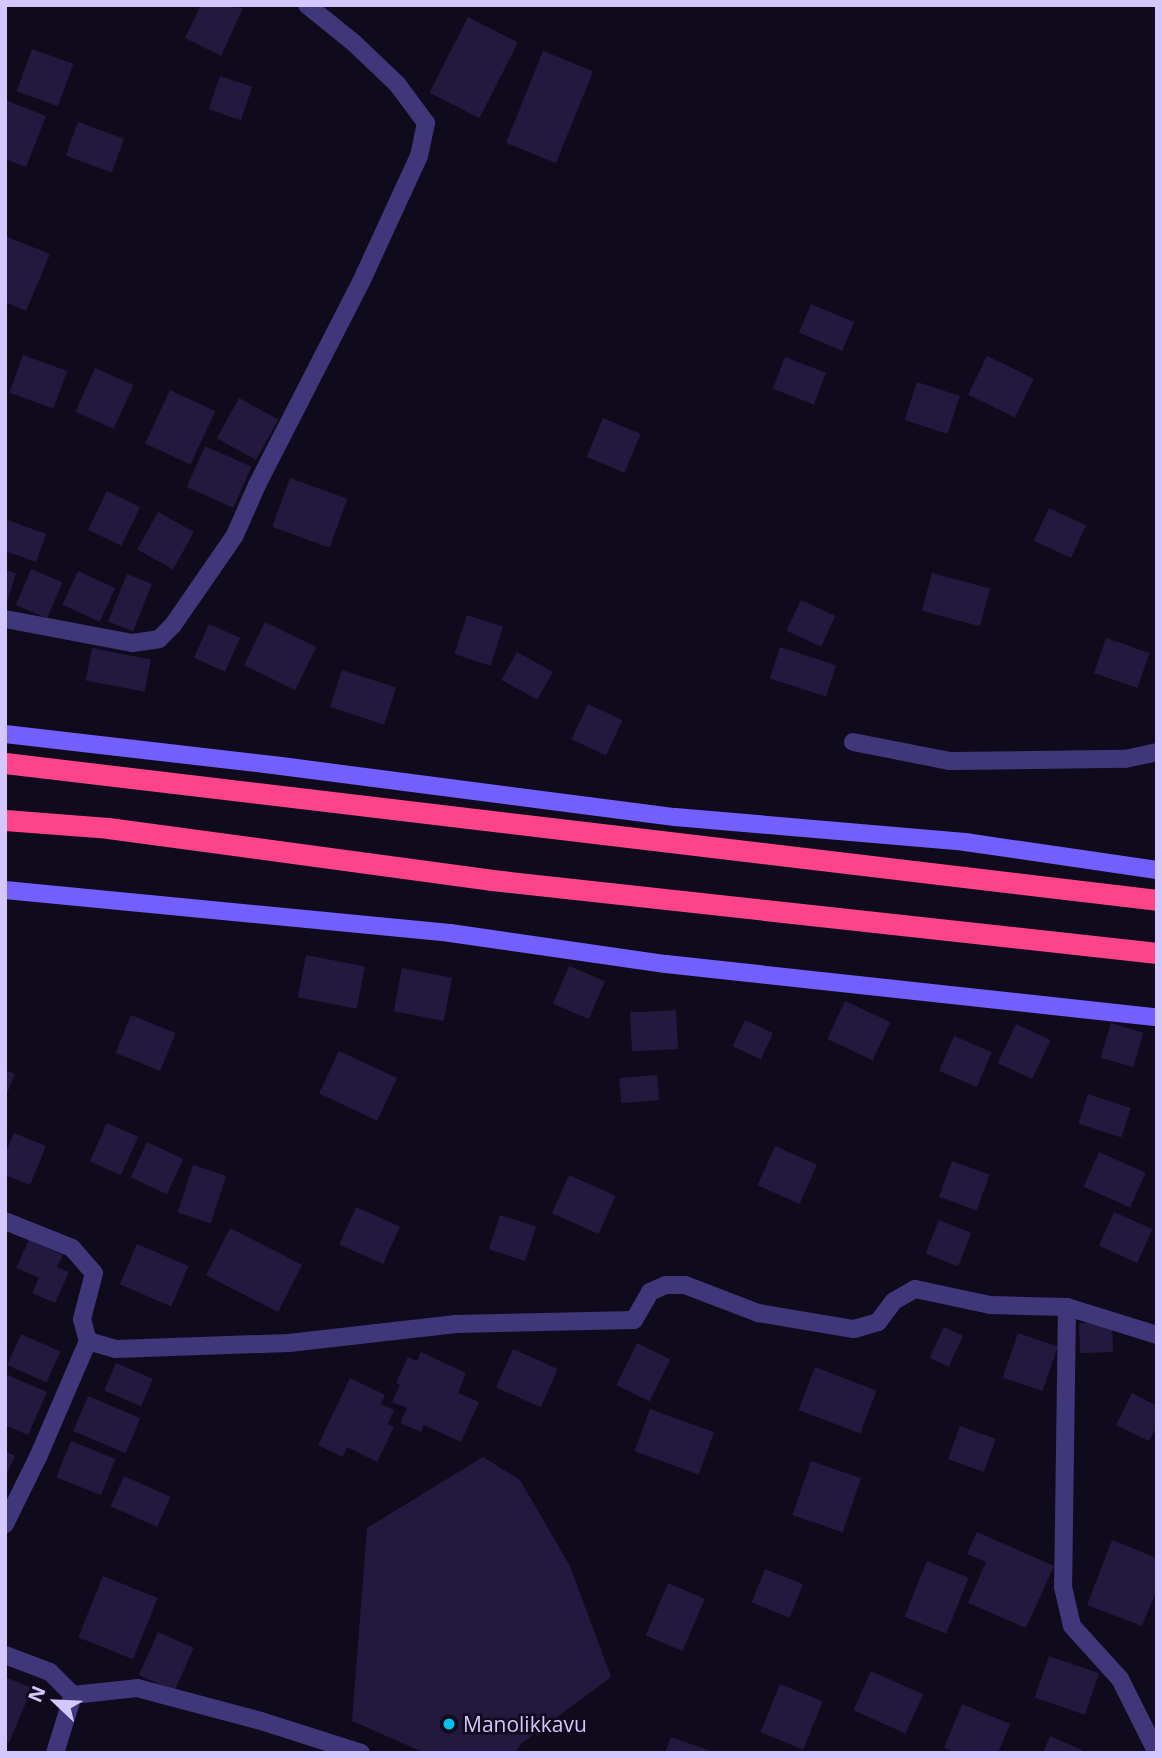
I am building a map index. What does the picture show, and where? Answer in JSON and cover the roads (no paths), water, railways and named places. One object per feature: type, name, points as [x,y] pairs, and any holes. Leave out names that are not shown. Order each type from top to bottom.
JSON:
[{"type":"highway","points":[[5,764],[1157,900]]},
{"type":"highway","points":[[5,820],[108,828],[506,882],[1157,953]]},
{"type":"street","points":[[5,619],[132,643],[159,639],[173,625],[235,535],[257,485],[361,282],[419,156],[426,124],[397,84],[354,43],[307,5]]},
{"type":"street","points":[[5,734],[281,766],[675,817],[965,842],[1157,870]]},
{"type":"street","points":[[853,742],[950,761],[1125,759],[1157,752]]},
{"type":"street","points":[[5,890],[450,933],[666,964],[1157,1017]]},
{"type":"street","points":[[5,1221],[72,1248],[94,1273],[82,1319],[88,1341],[38,1457],[5,1524]]},
{"type":"street","points":[[88,1341],[116,1349],[276,1344],[456,1324],[634,1320],[650,1292],[666,1285],[685,1285],[758,1313],[854,1329],[878,1322],[894,1301],[915,1289],[990,1305],[1067,1307],[1157,1335]]},
{"type":"street","points":[[1067,1307],[1063,1587],[1072,1626],[1120,1679],[1157,1753]]},
{"type":"street","points":[[5,1654],[50,1672],[73,1695]]},
{"type":"street","points":[[73,1695],[137,1688],[261,1721],[361,1753]]},
{"type":"street","points":[[55,1753],[73,1695]]},
{"type":"place","name":"Manolikkavu","points":[[449,1724]]}]
